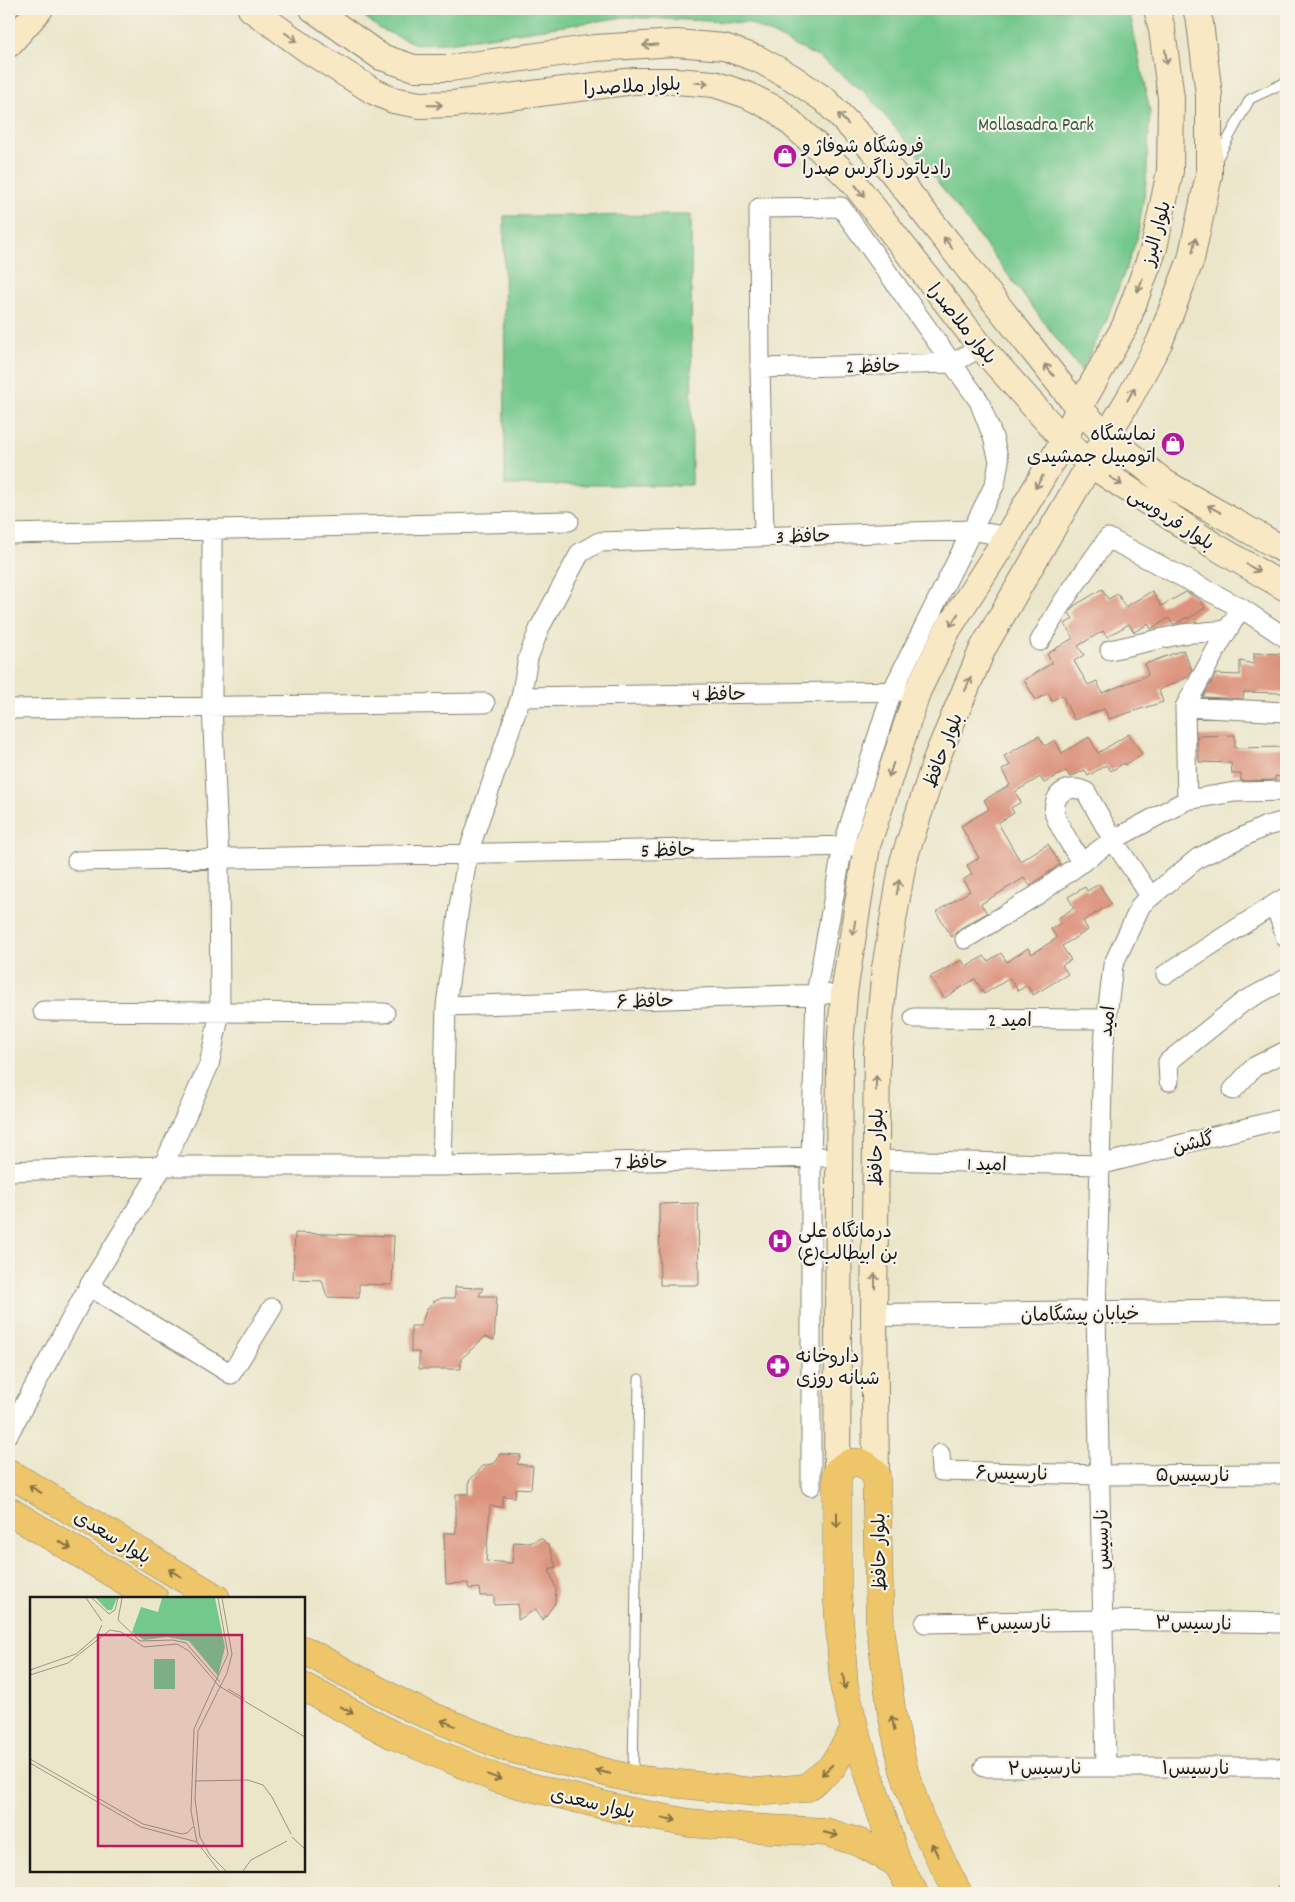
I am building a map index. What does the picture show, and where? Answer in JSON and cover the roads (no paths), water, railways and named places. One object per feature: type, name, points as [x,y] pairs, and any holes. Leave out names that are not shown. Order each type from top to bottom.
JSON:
[{"type":"main road","points":[[9,44],[40,9]]},
{"type":"main road","name":"بلوار ملاصدرا","points":[[251,9],[308,50],[373,91],[393,100],[420,105],[453,104],[634,81],[675,81],[714,84],[747,95],[777,110],[854,183],[981,347],[1064,440]]},
{"type":"main road","name":"بلوار ملاصدرا","points":[[313,9],[381,57],[414,68],[450,68],[595,48],[676,43],[724,47],[758,59],[791,77],[825,100],[881,158],[1079,408]]},
{"type":"main road","name":"بلوار البرز","points":[[1064,440],[1079,408],[1125,326],[1154,248],[1170,171],[1171,98],[1162,30],[1157,9]]},
{"type":"main road","name":"بلوار البرز","points":[[1106,436],[1160,342],[1191,259],[1209,175],[1209,95],[1200,23],[1196,9]]},
{"type":"main road","name":"بلوار فردوسی","points":[[1079,408],[1106,436],[1165,483],[1286,551]]},
{"type":"main road","name":"بلوار حافظ","points":[[958,1893],[920,1819],[904,1771],[892,1715],[880,1625],[874,1315],[875,1160],[877,1053],[885,968],[903,862],[937,757],[983,648],[1106,436]]},
{"type":"main road","name":"بلوار فردوسی","points":[[1064,440],[1090,464],[1213,546],[1286,588]]},
{"type":"main road","name":"بلوار حافظ","points":[[914,1893],[897,1863],[855,1730],[844,1686],[838,1609],[837,1428],[840,1048],[855,846],[905,691],[948,629],[1007,537],[1064,440]]},
{"type":"main road","points":[[837,1428],[844,1438],[856,1442],[869,1438],[877,1428]]},
{"type":"main road","points":[[837,1472],[844,1465],[862,1462],[871,1467],[876,1475]]},
{"type":"main road","name":"بلوار سعدی","points":[[9,1473],[214,1597]]},
{"type":"main road","name":"بلوار سعدی","points":[[9,1511],[152,1597]]},
{"type":"main road","name":"بلوار سعدی","points":[[305,1651],[407,1706],[508,1748],[633,1779],[755,1792],[806,1788],[831,1768],[855,1730]]},
{"type":"main road","name":"بلوار سعدی","points":[[305,1688],[393,1735],[498,1779],[627,1811],[689,1822],[826,1832],[862,1842],[897,1863]]},
{"type":"street","points":[[764,536],[760,368],[760,208],[841,207],[979,401],[994,437],[999,461],[995,484],[972,530],[905,691]]},
{"type":"street","name":"حافظ 2","points":[[760,368],[952,363],[981,347]]},
{"type":"street","points":[[9,534],[569,521]]},
{"type":"street","points":[[9,1433],[90,1286],[163,1166],[209,1065],[220,1012],[219,859],[212,706],[212,529]]},
{"type":"street","name":"حافظ 3","points":[[521,696],[528,658],[540,627],[580,554],[600,542],[972,530],[1007,537]]},
{"type":"street","points":[[1040,641],[1062,603],[1108,538],[1241,608],[1286,638]]},
{"type":"street","points":[[1187,800],[1185,707],[1241,608]]},
{"type":"street","points":[[1110,650],[1182,634],[1227,630]]},
{"type":"street","name":"حافظ 4","points":[[521,696],[905,691]]},
{"type":"street","points":[[442,1166],[446,1006],[468,853],[521,696]]},
{"type":"street","points":[[9,709],[485,703]]},
{"type":"street","points":[[1185,707],[1286,712]]},
{"type":"street","points":[[1081,863],[1055,814],[1055,804],[1060,794],[1068,789],[1078,788],[1086,792],[1151,897]]},
{"type":"street","points":[[964,939],[1037,894],[1114,840],[1187,800],[1235,792],[1286,791]]},
{"type":"street","name":"امید","points":[[1096,1312],[1103,1050],[1113,965],[1141,905],[1198,858],[1266,826],[1286,821]]},
{"type":"street","points":[[811,1486],[811,1157],[816,994],[855,846]]},
{"type":"street","name":"حافظ 5","points":[[77,861],[855,846]]},
{"type":"street","points":[[1166,974],[1281,901],[1286,938]]},
{"type":"street","points":[[1169,1081],[1168,1062],[1243,1002],[1286,979]]},
{"type":"street","name":"حافظ ۶","points":[[446,1006],[844,993]]},
{"type":"street","points":[[44,1011],[385,1014]]},
{"type":"street","name":"امید 2","points":[[914,1018],[1106,1019]]},
{"type":"street","points":[[1233,1090],[1254,1067],[1286,1051]]},
{"type":"street","name":"گلشن","points":[[1099,1164],[1286,1118]]},
{"type":"street","name":"حافظ 7","points":[[9,1171],[163,1166],[442,1166],[839,1157]]},
{"type":"street","name":"امید 1","points":[[875,1160],[1099,1164]]},
{"type":"street","points":[[90,1286],[231,1374],[272,1308]]},
{"type":"street","name":"خیابان پیشگامان","points":[[874,1315],[1286,1310]]},
{"type":"street","name":"نارسیس","points":[[1096,1312],[1106,1766]]},
{"type":"street","points":[[811,1319],[839,1321]]},
{"type":"street","name":"نارسیس۶","points":[[940,1454],[941,1471],[1099,1474]]},
{"type":"street","name":"نارسیس۵","points":[[1099,1474],[1286,1474]]},
{"type":"street","name":"نارسیس۳","points":[[1102,1620],[1286,1623]]},
{"type":"street","name":"نارسیس۴","points":[[925,1623],[1102,1620]]},
{"type":"street","name":"نارسیس۲","points":[[984,1767],[1106,1766]]},
{"type":"street","name":"نارسیس۱","points":[[1106,1766],[1272,1767],[1286,1770]]},
{"type":"lane","points":[[1209,175],[1250,99],[1286,82]]},
{"type":"lane","points":[[633,1779],[640,1379]]},
{"type":"place","name":"فروشگاه شوفاژ و رادیاتور زاگرس صدرا","points":[[785,156]]},
{"type":"place","name":"نمایشگاه اتومبیل جمشیدی","points":[[1173,444]]},
{"type":"place","name":"درمانگاه علی بن ابیطالب(ع)","points":[[780,1241]]},
{"type":"place","name":"داروخانه شبانه روزی","points":[[778,1366]]},
{"type":"park label","name":"Mollasadra Park","points":[[1036,123]]}]
